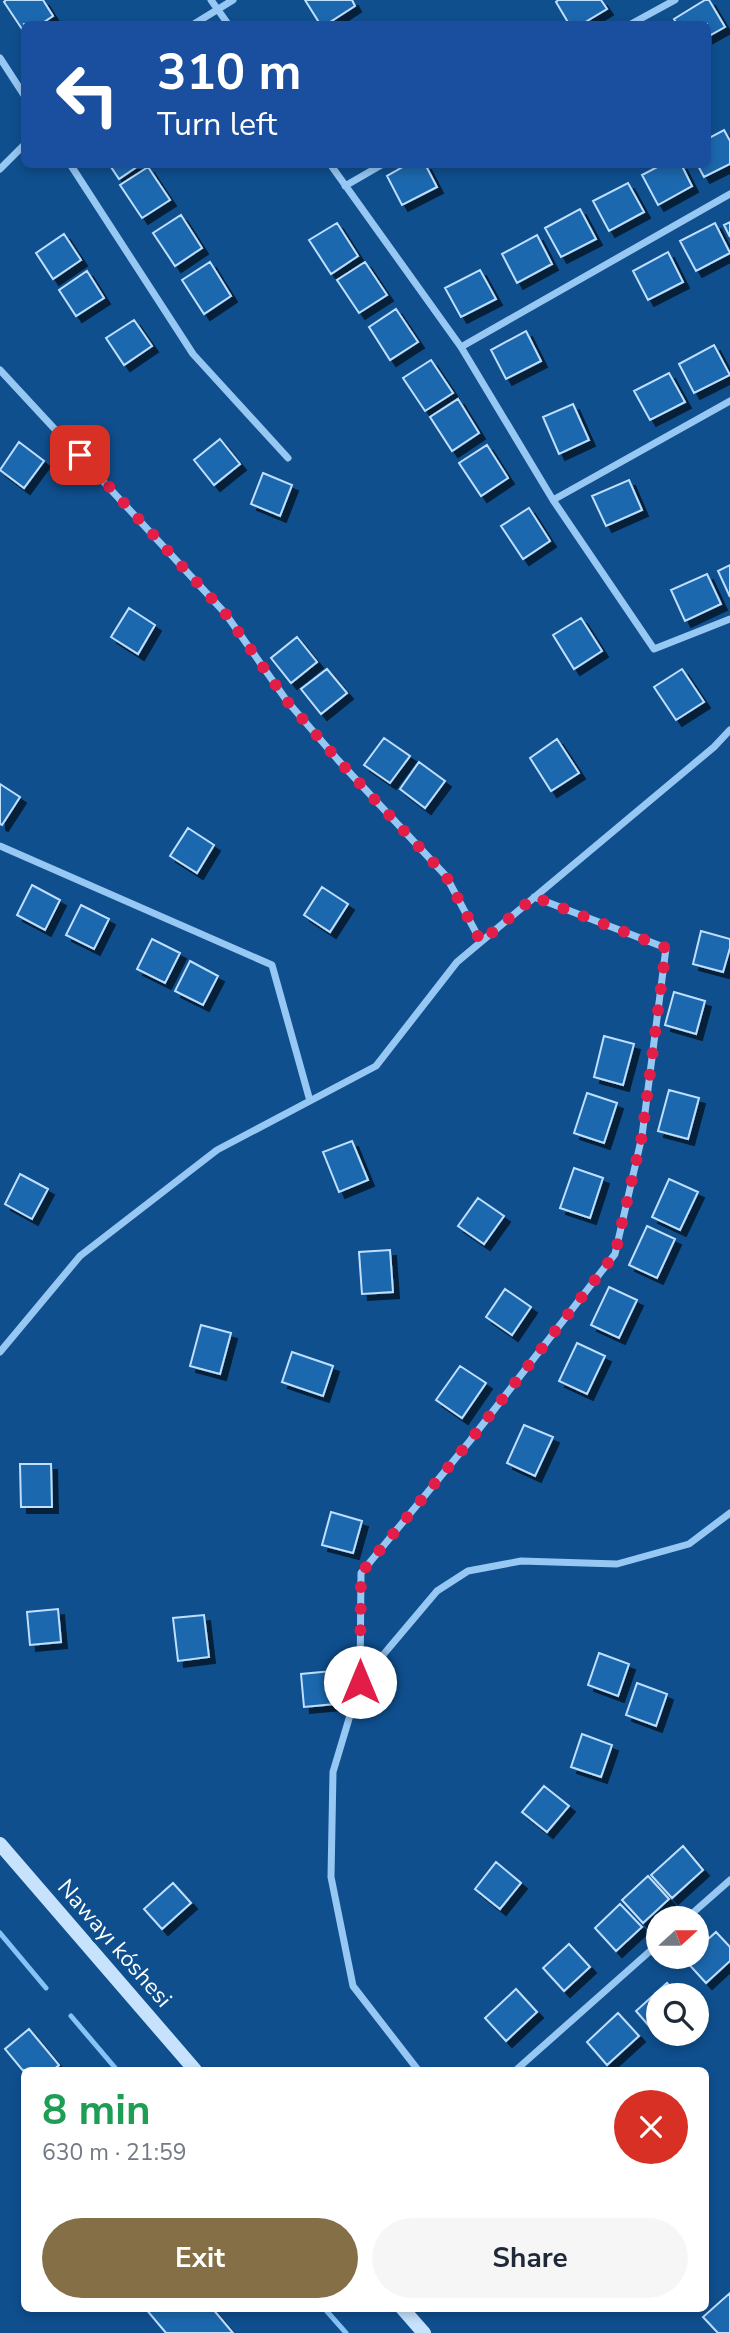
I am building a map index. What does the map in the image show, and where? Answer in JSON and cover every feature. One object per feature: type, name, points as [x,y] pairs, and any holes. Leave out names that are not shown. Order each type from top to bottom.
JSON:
[{"type":"main road","name":"Nawayı kóshesi","points":[[0,1844],[192,2067]]},
{"type":"main road","points":[[406,2312],[424,2333]]},
{"type":"street","points":[[211,0],[226,21]]},
{"type":"street","points":[[199,21],[233,0]]},
{"type":"street","points":[[636,21],[675,0]]},
{"type":"street","points":[[0,58],[21,90]]},
{"type":"street","points":[[0,169],[21,148]]},
{"type":"street","points":[[73,168],[193,354],[288,458]]},
{"type":"street","points":[[333,168],[461,347],[553,500],[654,649],[730,619]]},
{"type":"street","points":[[345,186],[376,168]]},
{"type":"street","points":[[461,347],[730,194]]},
{"type":"street","points":[[0,370],[225,613],[287,701],[446,876],[481,942]]},
{"type":"street","points":[[553,500],[730,401]]},
{"type":"street","points":[[0,1352],[80,1256],[217,1150],[376,1066],[457,962],[714,747],[730,730]]},
{"type":"street","points":[[0,846],[272,965],[310,1101]]},
{"type":"street","points":[[416,2067],[353,1986],[331,1877],[333,1772],[360,1682],[361,1573],[469,1442],[615,1254],[642,1136],[666,948],[534,897]]},
{"type":"street","points":[[360,1682],[437,1591],[468,1571],[521,1561],[617,1564],[689,1544],[730,1513]]},
{"type":"street","points":[[701,1906],[730,1880]]},
{"type":"street","points":[[519,2067],[646,1955]]},
{"type":"building","points":[[43,0],[53,16],[46,21],[21,21],[21,28],[4,2]]},
{"type":"building","points":[[305,0],[352,0],[355,6],[332,21],[318,21]]},
{"type":"building","points":[[601,0],[607,9],[587,21],[567,21],[556,2]]},
{"type":"building","points":[[709,0],[725,27],[711,35],[711,21],[674,19]]},
{"type":"building","points":[[724,130],[730,141],[730,164],[704,177],[699,168],[711,168],[711,137]]},
{"type":"building","points":[[112,168],[135,168],[119,179]]},
{"type":"building","points":[[149,168],[170,200],[142,218],[120,185]]},
{"type":"building","points":[[401,168],[427,168],[437,187],[402,205],[387,176]]},
{"type":"building","points":[[655,168],[683,168],[692,186],[658,205],[642,175]]},
{"type":"building","points":[[628,183],[644,212],[609,231],[593,201]]},
{"type":"building","points":[[580,209],[596,239],[561,257],[545,228]]},
{"type":"building","points":[[181,215],[202,248],[175,266],[153,233]]},
{"type":"building","points":[[730,222],[730,237],[724,225]]},
{"type":"building","points":[[337,223],[358,256],[331,274],[309,240]]},
{"type":"building","points":[[715,223],[730,253],[696,271],[680,241]]},
{"type":"building","points":[[64,234],[81,260],[53,279],[36,253]]},
{"type":"building","points":[[537,235],[552,264],[517,283],[502,254]]},
{"type":"building","points":[[668,252],[683,282],[648,300],[633,271]]},
{"type":"building","points":[[210,262],[231,296],[204,314],[182,280]]},
{"type":"building","points":[[365,262],[387,295],[359,313],[337,280]]},
{"type":"building","points":[[480,270],[496,299],[461,317],[445,288]]},
{"type":"building","points":[[87,271],[104,298],[76,316],[59,290]]},
{"type":"building","points":[[396,309],[418,342],[390,360],[369,327]]},
{"type":"building","points":[[134,320],[152,346],[124,365],[106,338]]},
{"type":"building","points":[[526,331],[541,361],[506,379],[491,350]]},
{"type":"building","points":[[714,345],[730,375],[694,393],[679,364]]},
{"type":"building","points":[[431,360],[453,393],[425,411],[403,378]]},
{"type":"building","points":[[669,373],[685,402],[650,420],[634,391]]},
{"type":"building","points":[[458,399],[479,433],[452,451],[430,417]]},
{"type":"building","points":[[573,404],[589,440],[559,454],[543,417]]},
{"type":"building","points":[[220,439],[240,464],[214,485],[194,460]]},
{"type":"building","points":[[19,442],[44,461],[24,488],[0,470]]},
{"type":"building","points":[[487,445],[508,478],[481,496],[459,463]]},
{"type":"building","points":[[263,473],[292,485],[280,516],[251,504]]},
{"type":"building","points":[[629,480],[642,510],[606,526],[592,496]]},
{"type":"building","points":[[529,508],[550,541],[523,559],[501,526]]},
{"type":"building","points":[[730,565],[730,597],[718,571]]},
{"type":"building","points":[[707,574],[721,604],[685,621],[671,590]]},
{"type":"building","points":[[129,608],[155,625],[138,654],[111,637]]},
{"type":"building","points":[[581,618],[602,651],[574,669],[553,635]]},
{"type":"building","points":[[297,637],[317,662],[291,683],[271,658]]},
{"type":"building","points":[[327,669],[347,693],[321,714],[301,689]]},
{"type":"building","points":[[682,669],[704,702],[676,720],[654,687]]},
{"type":"building","points":[[384,738],[410,756],[390,783],[364,765]]},
{"type":"building","points":[[557,739],[579,773],[551,791],[530,758]]},
{"type":"building","points":[[419,762],[445,781],[425,808],[400,789]]},
{"type":"building","points":[[0,784],[20,797],[2,825],[0,824]]},
{"type":"building","points":[[188,828],[214,845],[197,873],[170,856]]},
{"type":"building","points":[[32,885],[60,900],[45,930],[17,915]]},
{"type":"building","points":[[322,887],[348,904],[330,932],[304,915]]},
{"type":"building","points":[[81,905],[109,919],[94,949],[66,935]]},
{"type":"building","points":[[701,931],[730,939],[723,972],[693,964]]},
{"type":"building","points":[[152,939],[180,953],[165,983],[137,969]]},
{"type":"building","points":[[190,961],[218,976],[203,1005],[175,991]]},
{"type":"building","points":[[674,992],[705,1001],[696,1034],[665,1025]]},
{"type":"building","points":[[604,1036],[634,1044],[623,1085],[594,1077]]},
{"type":"building","points":[[669,1090],[699,1098],[688,1139],[658,1131]]},
{"type":"building","points":[[587,1093],[617,1103],[604,1143],[574,1133]]},
{"type":"building","points":[[352,1141],[368,1180],[339,1192],[323,1152]]},
{"type":"building","points":[[574,1168],[603,1178],[590,1218],[560,1208]]},
{"type":"building","points":[[20,1174],[48,1189],[32,1219],[5,1204]]},
{"type":"building","points":[[669,1179],[698,1192],[680,1230],[652,1217]]},
{"type":"building","points":[[478,1198],[504,1216],[484,1244],[458,1226]]},
{"type":"building","points":[[647,1226],[675,1239],[657,1278],[629,1265]]},
{"type":"building","points":[[390,1250],[393,1292],[362,1294],[359,1252]]},
{"type":"building","points":[[609,1287],[637,1300],[619,1338],[591,1325]]},
{"type":"building","points":[[505,1289],[531,1307],[512,1335],[486,1317]]},
{"type":"building","points":[[201,1325],[231,1333],[220,1374],[190,1366]]},
{"type":"building","points":[[577,1343],[605,1356],[587,1394],[559,1381]]},
{"type":"building","points":[[292,1352],[333,1366],[323,1396],[282,1382]]},
{"type":"building","points":[[460,1366],[486,1383],[462,1418],[436,1400]]},
{"type":"building","points":[[524,1425],[553,1437],[535,1476],[507,1463]]},
{"type":"building","points":[[20,1464],[51,1464],[52,1507],[21,1507]]},
{"type":"building","points":[[331,1512],[362,1521],[353,1553],[322,1545]]},
{"type":"building","points":[[58,1609],[61,1642],[30,1645],[27,1612]]},
{"type":"building","points":[[204,1615],[209,1657],[178,1661],[173,1618]]},
{"type":"building","points":[[599,1653],[629,1664],[618,1696],[588,1685]]},
{"type":"building","points":[[332,1671],[335,1704],[304,1707],[301,1674]]},
{"type":"building","points":[[637,1683],[667,1694],[656,1726],[626,1715]]},
{"type":"building","points":[[582,1734],[612,1745],[601,1777],[571,1767]]},
{"type":"building","points":[[544,1786],[569,1806],[547,1832],[522,1812]]},
{"type":"building","points":[[683,1846],[703,1870],[672,1898],[651,1875]]},
{"type":"building","points":[[496,1862],[521,1883],[500,1909],[475,1889]]},
{"type":"building","points":[[648,1876],[669,1899],[661,1906],[646,1906],[646,1920],[643,1923],[622,1900]]},
{"type":"building","points":[[173,1883],[191,1903],[162,1929],[144,1909]]},
{"type":"building","points":[[620,1904],[642,1927],[616,1951],[595,1928]]},
{"type":"building","points":[[716,1932],[730,1947],[730,1961],[706,1983],[693,1969],[709,1969],[709,1938]]},
{"type":"building","points":[[569,1944],[590,1967],[564,1991],[543,1968]]},
{"type":"building","points":[[516,1989],[537,2012],[506,2041],[485,2018]]},
{"type":"building","points":[[646,2002],[646,2022],[636,2011]]},
{"type":"building","points":[[618,2013],[639,2036],[607,2065],[587,2042]]},
{"type":"building","points":[[29,2029],[59,2065],[21,2068],[5,2049]]},
{"type":"building","points":[[730,2293],[730,2333],[718,2333],[703,2317]]},
{"type":"building","points":[[148,2312],[215,2312],[233,2333],[166,2333]]},
{"type":"waterway","points":[[0,1933],[46,1988]]},
{"type":"waterway","points":[[71,2016],[114,2067]]},
{"type":"waterway","points":[[328,2312],[346,2333]]},
{"type":"route","points":[[80,455],[225,613],[287,701],[446,876],[481,942],[534,897],[666,948],[642,1136],[615,1254],[469,1442],[361,1573],[360,1682]]}]
